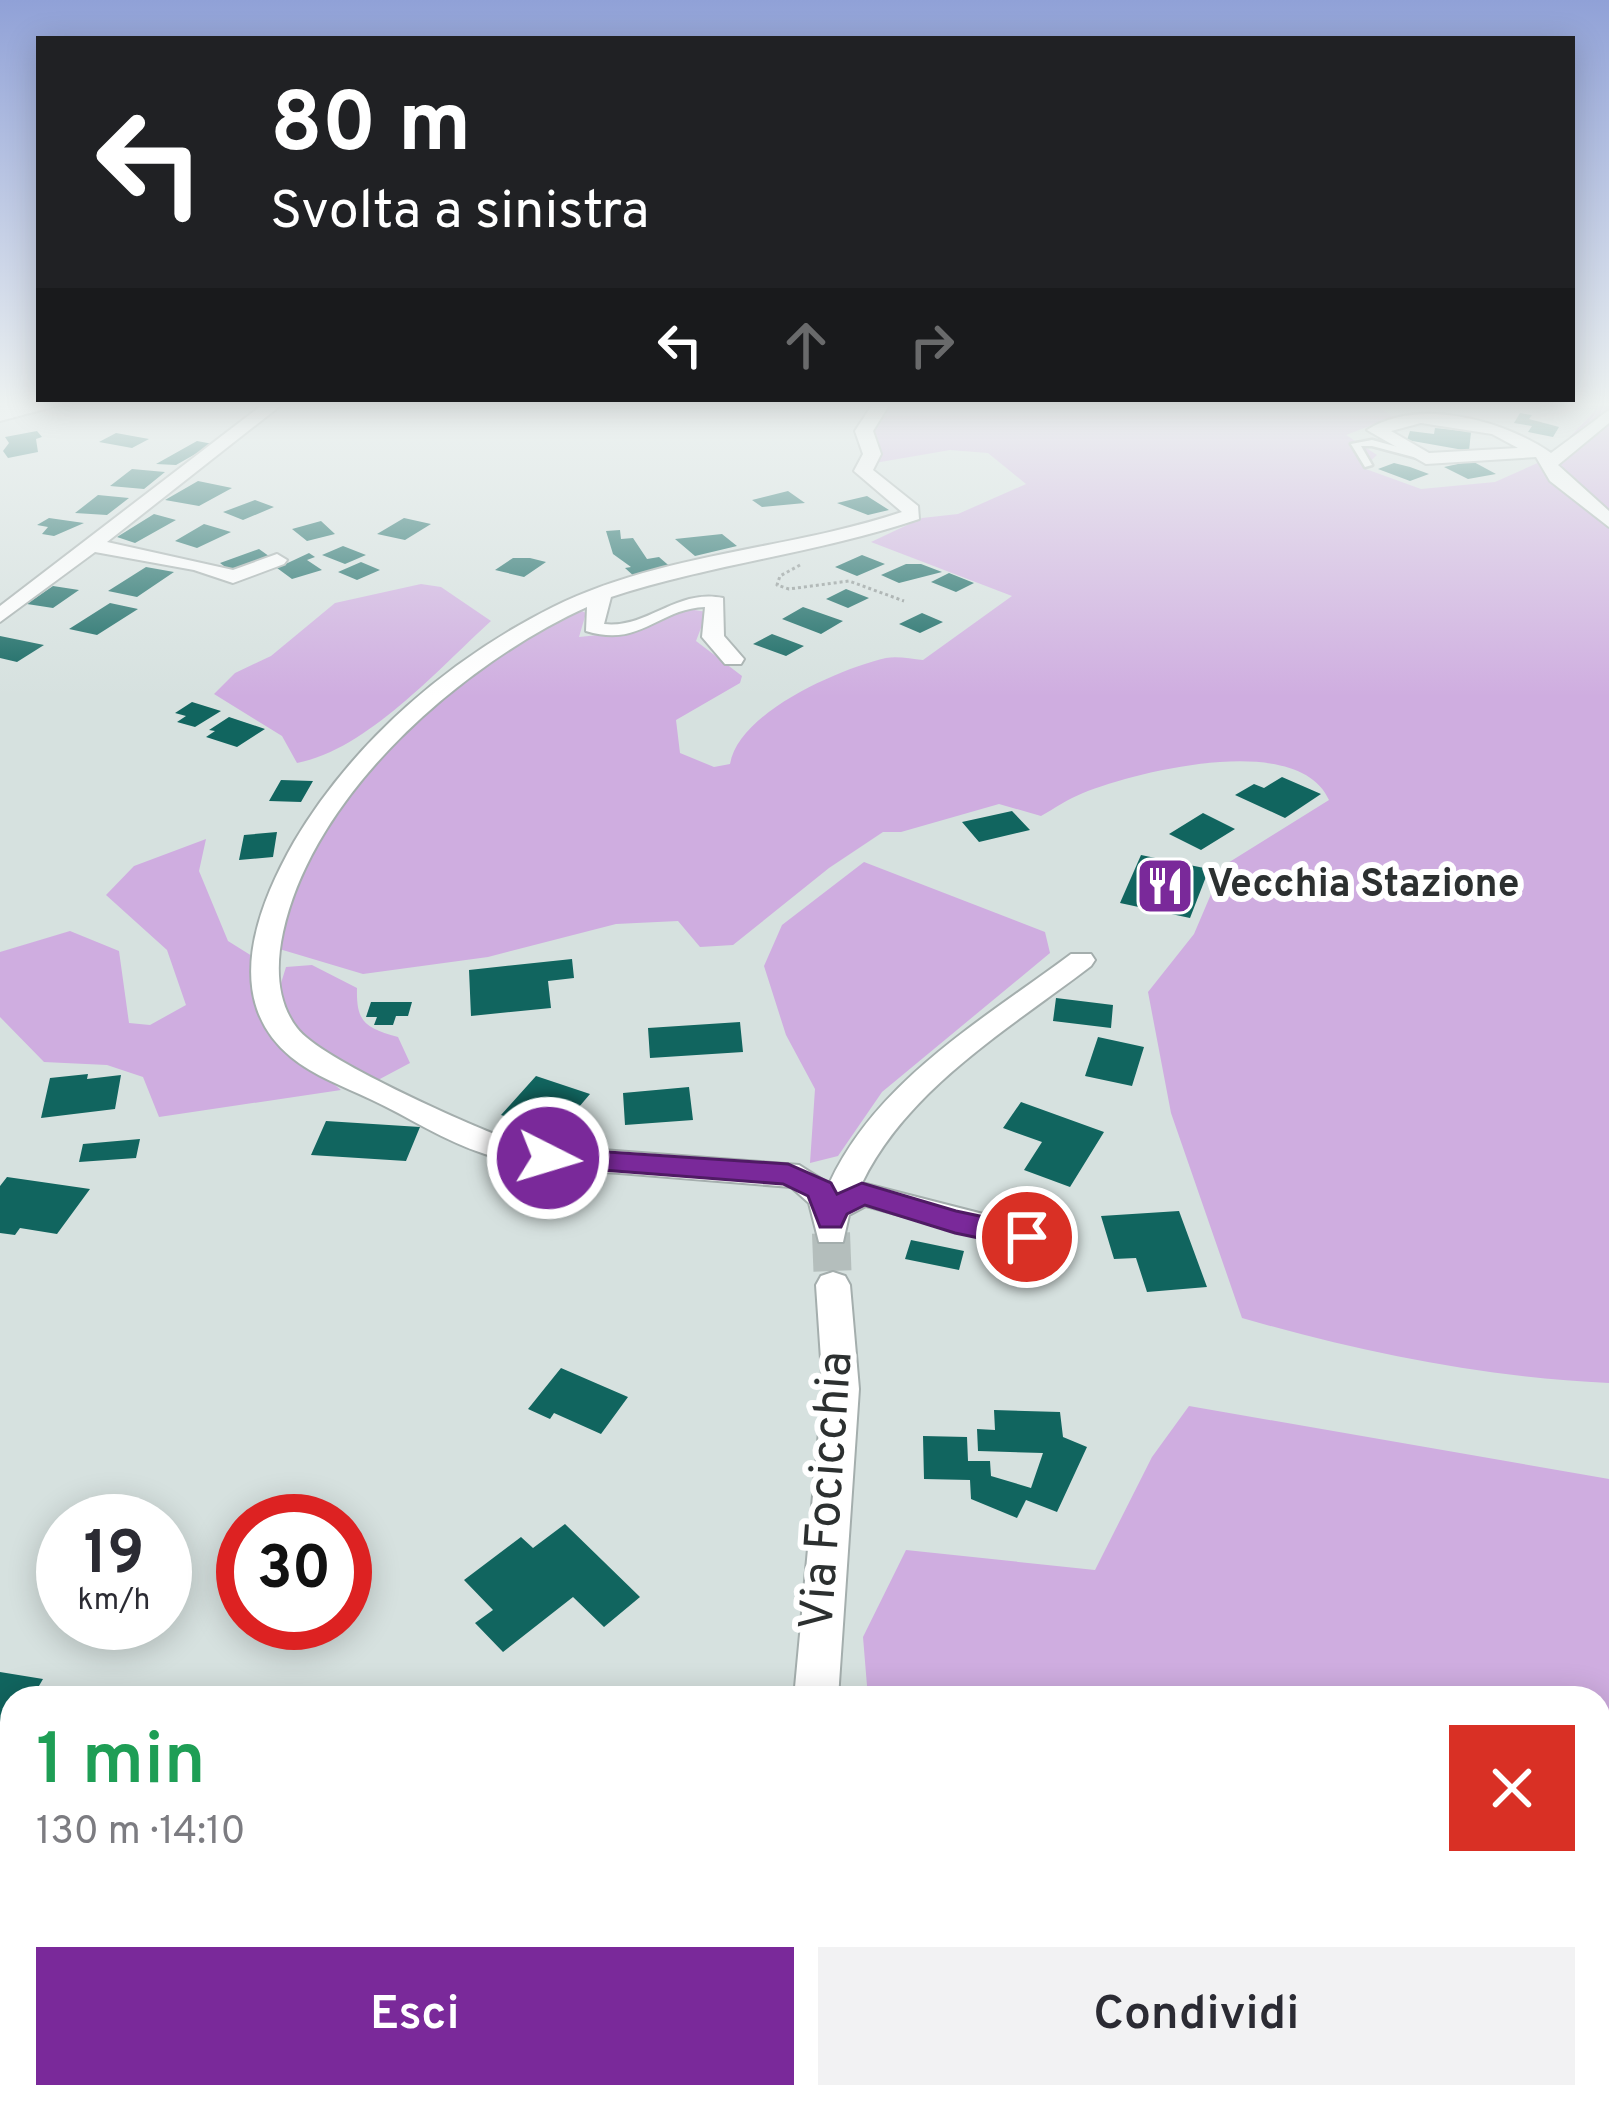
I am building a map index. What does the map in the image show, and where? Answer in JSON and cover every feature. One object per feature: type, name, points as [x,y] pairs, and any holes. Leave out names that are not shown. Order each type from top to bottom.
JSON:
[{"type":"street","points":[[0,616],[148,500]]},
{"type":"street","points":[[832,1220],[820,1190],[799,1176],[548,1158],[476,1142],[327,1065],[287,1037],[272,1013],[264,963],[274,907],[345,787],[430,700],[543,621],[601,594],[911,515],[899,500]]},
{"type":"street","points":[[1585,500],[1609,520]]},
{"type":"street","points":[[90,545],[232,577],[277,560]]},
{"type":"street","points":[[601,594],[593,627],[610,632],[624,631],[692,600],[711,599],[718,605],[713,637],[733,659]]},
{"type":"street","points":[[832,1220],[844,1178],[904,1100],[1081,960]]},
{"type":"street","points":[[832,1220],[862,1194],[955,1222],[1027,1237]]},
{"type":"street","name":"Via Focicchia","points":[[817,1686],[841,1390],[833,1285]]},
{"type":"path","points":[[802,564],[780,576],[777,585],[796,589],[849,581],[904,601]]},
{"type":"shaded area","points":[[989,500],[1609,500],[1609,1383],[1424,1361],[1242,1318],[1171,1113],[1148,992],[1194,934],[1223,866],[1329,800],[1312,779],[1286,767],[1215,762],[1177,767],[1083,793],[1041,816],[999,804],[901,832],[883,832],[829,868],[733,945],[700,947],[678,921],[616,924],[488,957],[363,974],[276,948],[285,907],[296,884],[369,773],[430,709],[501,655],[580,610],[586,613],[579,637],[637,631],[688,609],[707,612],[696,641],[742,676],[740,683],[676,720],[680,753],[714,767],[730,764],[737,745],[752,727],[794,696],[886,658],[923,660],[1012,596],[871,542],[922,518],[958,514]]},
{"type":"shaded area","points":[[421,584],[441,587],[491,621],[401,705],[350,742],[297,763],[282,736],[214,694],[235,673],[271,656],[335,603]]},
{"type":"shaded area","points":[[206,839],[199,871],[228,941],[252,956],[270,1031],[341,1090],[159,1117],[143,1077],[107,1065],[44,1062],[0,1017],[0,952],[70,931],[119,951],[129,1023],[150,1025],[186,1005],[167,950],[106,895],[134,866]]},
{"type":"shaded area","points":[[864,862],[1045,932],[1050,953],[882,1092],[838,1156],[810,1163],[815,1089],[786,1035],[764,966],[782,925]]},
{"type":"shaded area","points":[[312,965],[357,988],[361,1017],[398,1037],[410,1063],[378,1080],[331,1056],[307,1037],[278,993],[286,967]]},
{"type":"shaded area","points":[[1189,1406],[1609,1479],[1609,1686],[867,1686],[863,1637],[906,1550],[1095,1570],[1152,1457]]},
{"type":"building","points":[[91,500],[126,500],[107,515],[75,513]]},
{"type":"building","points":[[167,500],[209,500],[199,506]]},
{"type":"building","points":[[254,500],[274,507],[243,520],[223,512]]},
{"type":"building","points":[[752,500],[805,503],[762,507]]},
{"type":"building","points":[[874,500],[889,510],[868,515],[837,503]]},
{"type":"building","points":[[154,514],[176,520],[135,543],[117,537]]},
{"type":"building","points":[[49,518],[84,523],[54,536],[42,534],[48,527],[37,525]]},
{"type":"building","points":[[404,518],[431,524],[405,540],[377,534]]},
{"type":"building","points":[[321,521],[335,534],[307,541],[292,529]]},
{"type":"building","points":[[204,524],[231,532],[197,548],[175,541]]},
{"type":"building","points":[[620,530],[621,539],[633,538],[647,559],[659,557],[674,570],[636,578],[625,568],[631,567],[613,554],[606,531]]},
{"type":"building","points":[[722,534],[737,546],[695,556],[675,539]]},
{"type":"building","points":[[343,546],[366,555],[345,564],[322,555]]},
{"type":"building","points":[[259,549],[273,559],[232,572],[220,563]]},
{"type":"building","points":[[309,553],[315,557],[307,560],[322,570],[292,579],[277,568]]},
{"type":"building","points":[[862,555],[885,564],[857,576],[835,567]]},
{"type":"building","points":[[513,558],[546,562],[524,577],[495,570]]},
{"type":"building","points":[[361,562],[380,570],[357,580],[338,572]]},
{"type":"building","points":[[906,564],[942,572],[899,583],[881,575]]},
{"type":"building","points":[[146,567],[174,572],[137,597],[108,591]]},
{"type":"building","points":[[949,573],[974,583],[956,592],[931,582]]},
{"type":"building","points":[[53,586],[79,590],[53,608],[27,604]]},
{"type":"building","points":[[846,589],[869,598],[848,608],[826,599]]},
{"type":"building","points":[[110,603],[138,609],[97,635],[69,629]]},
{"type":"building","points":[[803,607],[843,621],[821,634],[782,619]]},
{"type":"building","points":[[922,613],[943,622],[920,633],[899,624]]},
{"type":"building","points":[[772,634],[804,646],[786,656],[753,644]]},
{"type":"building","points":[[0,636],[44,645],[17,662],[0,658]]},
{"type":"building","points":[[192,702],[221,711],[195,727],[177,722],[186,716],[175,713]]},
{"type":"building","points":[[229,717],[265,729],[237,747],[206,737]]},
{"type":"building","points":[[1282,777],[1321,794],[1285,818],[1235,795],[1254,784],[1264,788]]},
{"type":"building","points":[[281,780],[313,781],[301,802],[269,801]]},
{"type":"building","points":[[1012,811],[1030,830],[979,842],[962,822]]},
{"type":"building","points":[[1203,813],[1235,829],[1201,850],[1169,834]]},
{"type":"building","points":[[277,832],[273,857],[239,860],[244,835]]},
{"type":"building","name":"Vecchia Stazione","points":[[1141,855],[1209,869],[1190,918],[1120,903]]},
{"type":"building","points":[[572,959],[574,978],[548,981],[551,1008],[471,1016],[469,970]]},
{"type":"building","points":[[1056,998],[1113,1005],[1111,1028],[1053,1021]]},
{"type":"building","points":[[371,1002],[412,1002],[408,1016],[396,1016],[393,1025],[374,1025],[377,1017],[366,1017]]},
{"type":"building","points":[[740,1022],[743,1052],[650,1058],[648,1028]]},
{"type":"building","points":[[1098,1037],[1144,1047],[1132,1086],[1085,1076]]},
{"type":"building","points":[[88,1074],[87,1079],[121,1075],[115,1109],[41,1118],[50,1078]]},
{"type":"building","points":[[536,1076],[590,1094],[556,1134],[501,1115]]},
{"type":"building","points":[[689,1087],[693,1120],[625,1125],[623,1093]]},
{"type":"building","points":[[1021,1102],[1104,1132],[1070,1187],[1024,1170],[1042,1142],[1003,1128]]},
{"type":"building","points":[[326,1121],[420,1127],[406,1161],[311,1155]]},
{"type":"building","points":[[140,1139],[136,1158],[79,1162],[83,1144]]},
{"type":"building","points":[[7,1177],[90,1189],[57,1234],[20,1228],[15,1235],[0,1233],[0,1186]]},
{"type":"building","points":[[1179,1211],[1207,1287],[1147,1292],[1136,1258],[1114,1259],[1101,1216]]},
{"type":"building","points":[[911,1240],[964,1251],[959,1270],[905,1259]]},
{"type":"building","points":[[561,1368],[628,1397],[601,1434],[554,1413],[550,1419],[528,1409]]},
{"type":"building","points":[[994,1410],[1060,1412],[1063,1437],[1087,1447],[1057,1512],[1026,1500],[1017,1518],[971,1499],[970,1480],[924,1479],[923,1436],[967,1437],[968,1461],[990,1461],[991,1476],[1031,1488],[1043,1453],[978,1451],[977,1429],[995,1430]]},
{"type":"building","points":[[565,1524],[640,1597],[604,1627],[573,1597],[503,1652],[475,1623],[493,1610],[464,1580],[521,1537],[533,1548]]},
{"type":"building","points":[[0,1672],[43,1679],[39,1686],[0,1686]]},
{"type":"tunnel","points":[[831,1233],[833,1285]]},
{"type":"place","name":"Vecchia Stazione","points":[[1165,886]]},
{"type":"route","points":[[548,1158],[788,1174],[805,1178],[820,1190],[831,1220],[834,1208],[862,1194],[955,1222],[1027,1237]]}]
